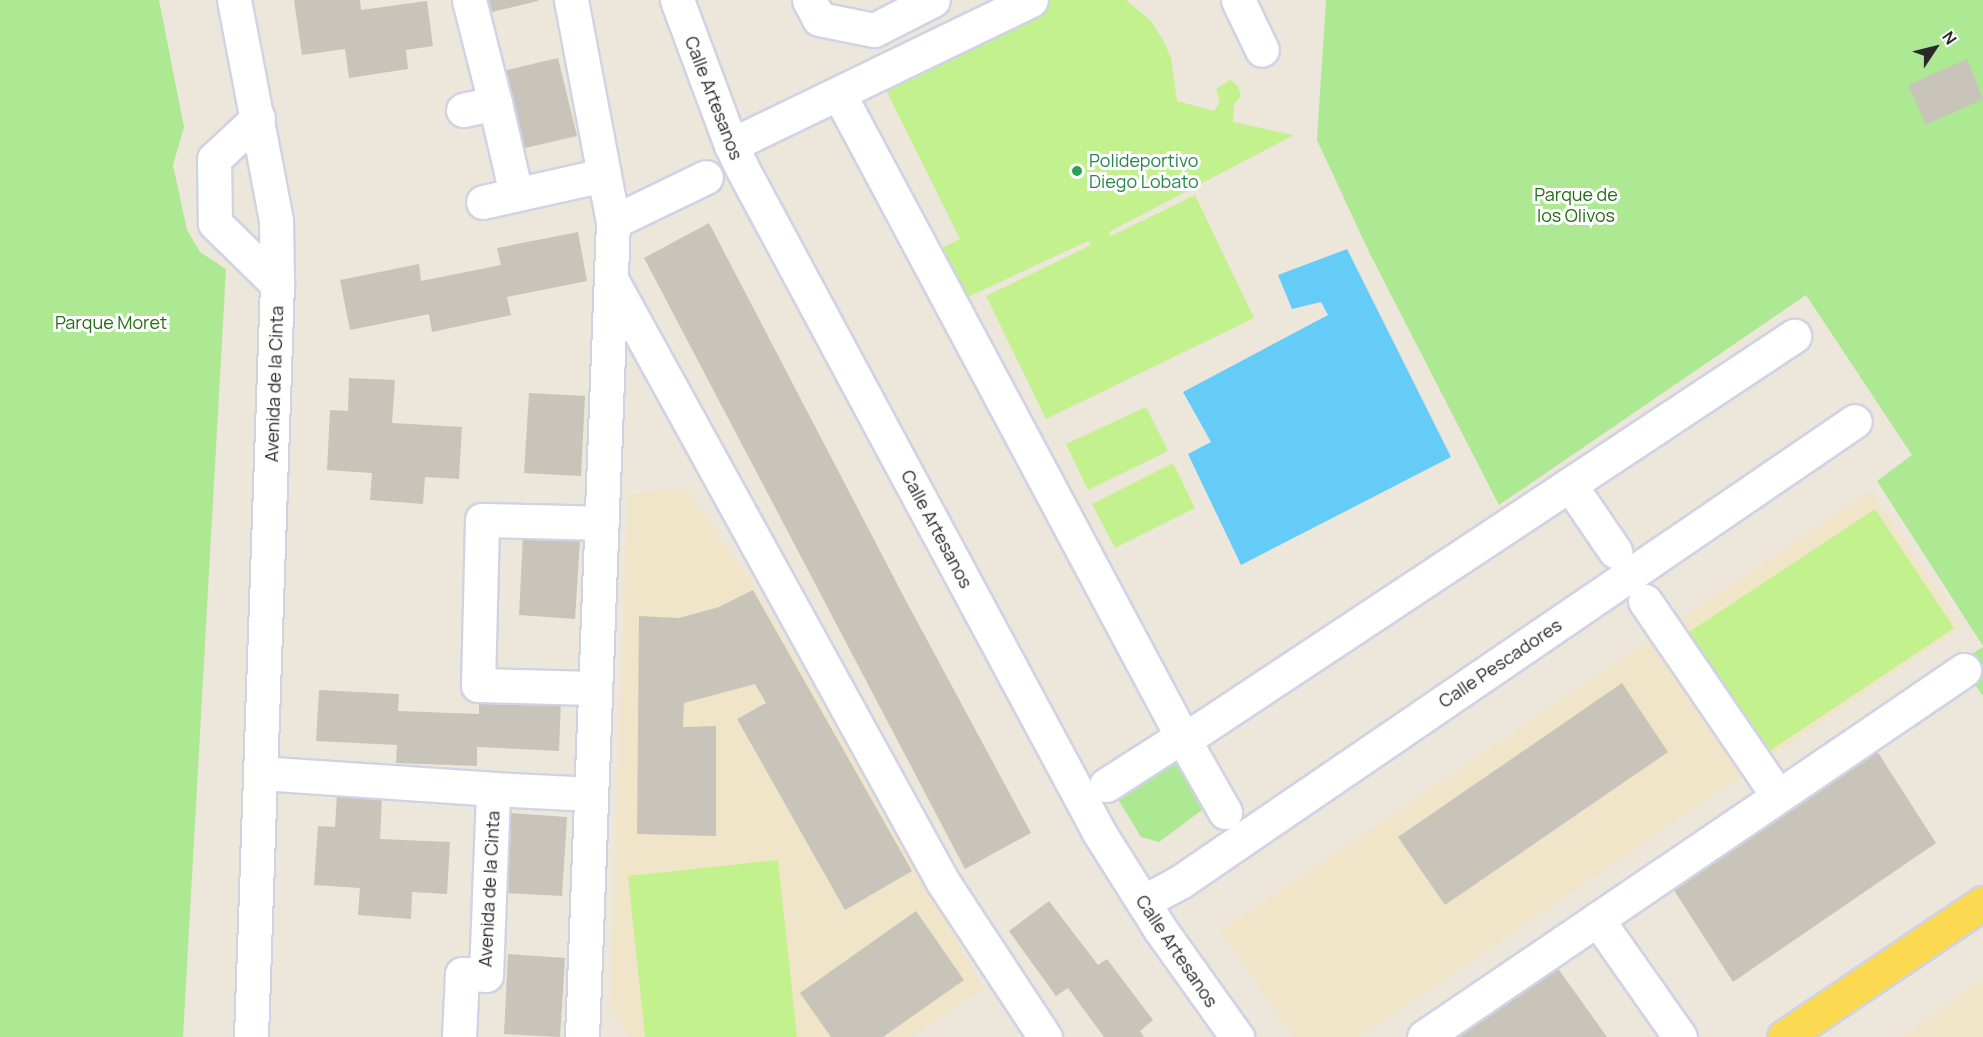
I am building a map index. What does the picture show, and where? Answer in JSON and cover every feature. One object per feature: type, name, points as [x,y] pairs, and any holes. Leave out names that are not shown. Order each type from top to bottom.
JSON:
[{"type":"main road","points":[[1784,1037],[1983,903]]},
{"type":"street","name":"Avenida de la Cinta","points":[[234,0],[276,221],[277,284],[251,1037]]},
{"type":"street","points":[[469,0],[516,194]]},
{"type":"street","points":[[571,0],[614,222],[582,1037]]},
{"type":"street","name":"Calle Artesanos","points":[[677,0],[731,145],[1100,834],[1143,902],[1237,1037]]},
{"type":"street","points":[[809,0],[819,19],[874,30],[933,0]]},
{"type":"street","points":[[731,145],[1031,0]]},
{"type":"street","points":[[1238,0],[1262,50]]},
{"type":"street","points":[[839,94],[1184,740],[1225,812]]},
{"type":"street","points":[[463,110],[495,103]]},
{"type":"street","points":[[258,118],[214,159],[215,223],[277,284]]},
{"type":"street","points":[[483,202],[604,175]]},
{"type":"street","points":[[614,222],[706,177]]},
{"type":"street","points":[[611,280],[943,882],[1045,1037]]},
{"type":"street","points":[[1106,785],[1178,739],[1184,740],[1794,336]]},
{"type":"street","name":"Calle Pescadores","points":[[1143,902],[1180,882],[1855,421]]},
{"type":"street","points":[[1570,485],[1615,551]]},
{"type":"street","points":[[595,688],[478,685],[482,520],[602,523]]},
{"type":"street","points":[[1645,600],[1778,796]]},
{"type":"street","points":[[1424,1037],[1964,669]]},
{"type":"street","name":"Avenida de la Cinta","points":[[260,773],[591,794]]},
{"type":"street","name":"Avenida de la Cinta","points":[[459,1037],[462,974],[486,975],[494,789]]},
{"type":"street","points":[[1597,919],[1680,1037]]},
{"type":"shaded area","points":[[686,488],[752,583],[984,988],[913,1037],[629,1037],[610,1008],[628,494]]},
{"type":"shaded area","points":[[1871,490],[1961,627],[1360,1037],[1294,1037],[1220,931]]},
{"type":"shaded area","points":[[1983,979],[1983,1037],[1901,1037]]},
{"type":"green space","name":"Parque Moret","points":[[0,0],[159,0],[184,127],[173,165],[187,230],[200,252],[226,269],[183,1037],[0,1037]]},
{"type":"green space","name":"Polideportivo Diego Lobato","points":[[1042,0],[1126,0],[1151,21],[1163,40],[1171,58],[1177,101],[1214,111],[1220,102],[1216,89],[1230,80],[1238,86],[1241,96],[1234,104],[1233,122],[1294,135],[1109,232],[1111,236],[1195,195],[1254,318],[1046,419],[986,296],[1091,245],[1088,241],[955,303],[927,255],[960,239],[880,78]]},
{"type":"green space","name":"Parque de los Olivos","points":[[1326,0],[1983,0],[1983,646],[1877,481],[1912,455],[1806,295],[1499,505],[1369,252],[1317,140]]},
{"type":"green space","points":[[1146,407],[1168,451],[1088,490],[1066,444]]},
{"type":"green space","points":[[1173,463],[1195,508],[1115,548],[1092,504]]},
{"type":"green space","points":[[1875,509],[1954,628],[1765,754],[1686,634]]},
{"type":"green space","points":[[1983,647],[1983,696],[1959,662]]},
{"type":"green space","points":[[1175,754],[1204,799],[1202,810],[1159,842],[1141,837],[1116,796]]},
{"type":"green space","points":[[778,860],[797,1037],[645,1037],[628,876]]},
{"type":"water","points":[[1347,249],[1451,457],[1241,565],[1188,454],[1211,442],[1183,392],[1328,315],[1321,302],[1292,309],[1278,275]]},
{"type":"building","points":[[294,0],[360,0],[361,10],[427,1],[433,46],[406,50],[408,69],[349,78],[345,49],[302,55]]},
{"type":"building","points":[[489,0],[538,0],[538,1],[492,12]]},
{"type":"building","points":[[558,58],[577,136],[521,149],[503,71]]},
{"type":"building","points":[[1967,59],[1983,99],[1926,125],[1908,85]]},
{"type":"building","points":[[709,223],[905,599],[1031,833],[965,869],[644,258]]},
{"type":"building","points":[[578,232],[587,281],[507,297],[511,315],[432,332],[429,314],[350,330],[340,280],[419,264],[421,281],[501,265],[497,248]]},
{"type":"building","points":[[349,378],[395,380],[392,423],[462,427],[459,479],[425,477],[423,504],[370,500],[372,473],[327,470],[330,410],[348,411]]},
{"type":"building","points":[[529,393],[585,396],[581,476],[524,473]]},
{"type":"building","points":[[523,535],[580,539],[575,619],[519,615]]},
{"type":"building","points":[[753,590],[912,871],[845,910],[737,719],[766,703],[755,684],[684,703],[683,727],[716,726],[716,836],[637,834],[639,616],[679,618],[719,607]]},
{"type":"building","points":[[1622,683],[1668,752],[1445,905],[1398,837]]},
{"type":"building","points":[[319,690],[399,694],[398,711],[479,714],[479,697],[561,701],[559,751],[477,747],[477,766],[396,763],[397,745],[316,741]]},
{"type":"building","points":[[1875,748],[1936,843],[1733,982],[1670,884]]},
{"type":"building","points":[[337,793],[382,796],[380,839],[450,842],[447,894],[412,892],[411,919],[358,915],[360,888],[314,885],[318,826],[335,827]]},
{"type":"building","points":[[510,813],[567,817],[562,896],[505,893]]},
{"type":"building","points":[[1049,901],[1098,965],[1107,959],[1153,1020],[1140,1031],[1144,1037],[1104,1037],[1068,988],[1056,996],[1009,931]]},
{"type":"building","points":[[916,911],[964,980],[883,1037],[831,1037],[800,993]]},
{"type":"building","points":[[508,954],[565,958],[560,1037],[504,1034]]},
{"type":"building","points":[[1554,963],[1607,1037],[1446,1037]]},
{"type":"place","name":"Polideportivo Diego Lobato","points":[[1077,171]]}]
